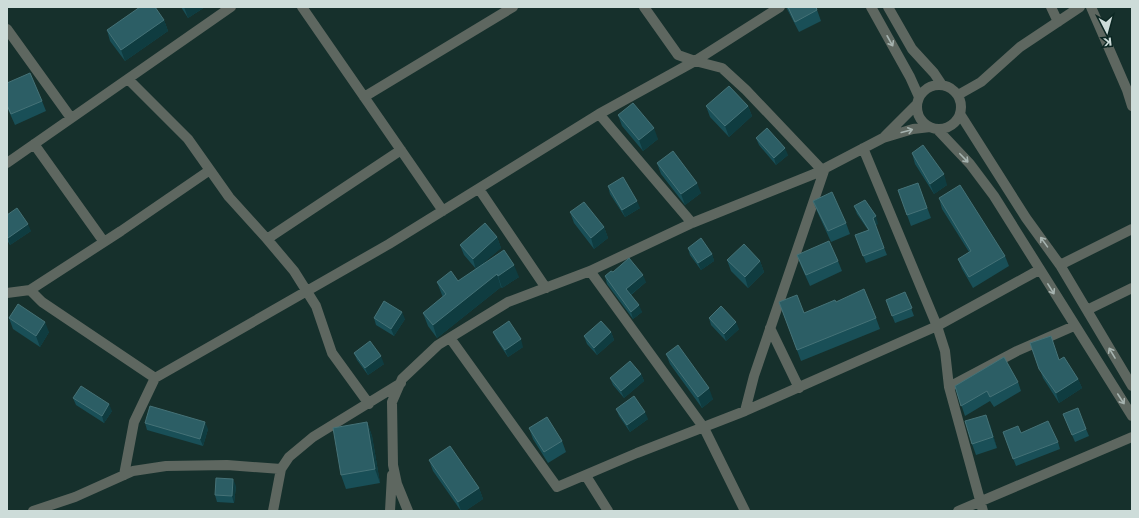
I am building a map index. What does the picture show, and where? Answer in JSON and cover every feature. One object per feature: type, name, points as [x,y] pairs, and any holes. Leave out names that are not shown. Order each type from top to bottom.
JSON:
[{"type":"street","points":[[7,162],[231,7]]},
{"type":"street","points":[[302,7],[443,211]]},
{"type":"street","points":[[364,97],[513,7]]},
{"type":"street","points":[[644,7],[678,55],[722,68],[746,90],[823,169]]},
{"type":"street","points":[[124,475],[134,422],[155,378],[389,244],[599,114],[695,61],[780,7]]},
{"type":"street","points":[[871,7],[910,77],[918,101],[920,118],[934,128],[970,164],[994,196],[1074,326],[1132,416]]},
{"type":"street","points":[[888,7],[912,49],[934,73],[942,85]]},
{"type":"street","points":[[1051,7],[1058,22]]},
{"type":"street","points":[[958,95],[981,82],[1020,47],[1080,7]]},
{"type":"street","points":[[1091,7],[1128,84],[1132,106]]},
{"type":"street","points":[[7,29],[71,118]]},
{"type":"street","points":[[128,79],[188,139],[229,197],[294,271],[316,306],[332,353],[369,404]]},
{"type":"street","points":[[273,511],[281,469],[289,456],[313,437],[401,383],[438,345],[508,302],[590,272],[692,223],[823,169],[883,138],[913,129],[934,128],[951,125],[960,114],[961,107],[958,95],[948,86],[942,85],[928,87],[918,101],[883,138]]},
{"type":"street","points":[[599,114],[692,223]]},
{"type":"street","points":[[960,114],[1026,218],[1060,265],[1132,386]]},
{"type":"street","points":[[34,144],[104,242]]},
{"type":"street","points":[[863,148],[937,326],[945,351],[949,387],[981,506]]},
{"type":"street","points":[[267,239],[401,150]]},
{"type":"street","points":[[745,411],[754,376],[823,169]]},
{"type":"street","points":[[7,293],[30,290],[210,170]]},
{"type":"street","points":[[479,189],[546,288]]},
{"type":"street","points":[[1060,265],[1132,229]]},
{"type":"street","points":[[450,338],[557,487],[586,476],[637,453],[745,411],[937,326],[1039,270]]},
{"type":"street","points":[[590,272],[704,428],[745,511]]},
{"type":"street","points":[[1087,310],[1132,288]]},
{"type":"street","points":[[30,290],[42,302],[155,378]]},
{"type":"street","points":[[949,387],[1017,352],[1074,326]]},
{"type":"street","points":[[770,328],[799,388]]},
{"type":"street","points":[[390,511],[393,465],[392,402],[401,383]]},
{"type":"street","points":[[958,511],[981,506],[1132,437]]},
{"type":"street","points":[[393,465],[397,484],[408,511]]},
{"type":"street","points":[[33,511],[75,497],[132,471],[166,466],[227,466],[281,469]]},
{"type":"street","points":[[586,476],[608,511]]},
{"type":"building","points":[[140,7],[155,7],[164,20],[121,50],[107,30]]},
{"type":"building","points":[[788,7],[816,7],[817,10],[795,22]]},
{"type":"building","points":[[30,73],[42,101],[11,114],[7,105],[7,83]]},
{"type":"building","points":[[729,86],[748,106],[725,126],[706,106]]},
{"type":"building","points":[[633,103],[654,128],[639,140],[618,115]]},
{"type":"building","points":[[767,128],[785,148],[774,158],[756,138]]},
{"type":"building","points":[[923,145],[944,174],[930,184],[912,153]]},
{"type":"building","points":[[673,151],[697,183],[681,194],[657,163]]},
{"type":"building","points":[[623,177],[637,201],[622,210],[608,186]]},
{"type":"building","points":[[918,183],[927,208],[907,215],[898,190]]},
{"type":"building","points":[[960,185],[1005,256],[969,277],[958,259],[971,251],[939,198]]},
{"type":"building","points":[[832,192],[846,223],[828,231],[813,201]]},
{"type":"building","points":[[865,200],[876,216],[873,218],[884,248],[863,256],[855,235],[869,230],[854,206]]},
{"type":"building","points":[[584,202],[604,227],[591,238],[570,212]]},
{"type":"building","points":[[17,208],[28,224],[8,238],[7,215]]},
{"type":"building","points":[[485,223],[497,237],[473,259],[460,245]]},
{"type":"building","points":[[701,238],[712,254],[698,263],[688,248]]},
{"type":"building","points":[[829,241],[838,261],[806,275],[797,255]]},
{"type":"building","points":[[744,244],[760,261],[745,277],[727,260]]},
{"type":"building","points":[[504,250],[514,265],[498,276],[497,274],[433,325],[423,313],[446,294],[437,282],[451,271],[458,281]]},
{"type":"building","points":[[629,258],[643,275],[626,289],[639,305],[631,312],[605,276],[611,271],[613,272]]},
{"type":"building","points":[[864,289],[876,318],[797,350],[779,302],[797,295],[804,313],[835,300],[836,302]]},
{"type":"building","points":[[905,292],[912,308],[892,316],[886,300]]},
{"type":"building","points":[[384,301],[402,312],[391,329],[374,318]]},
{"type":"building","points":[[18,304],[45,322],[36,336],[9,318]]},
{"type":"building","points":[[721,306],[736,322],[724,334],[709,318]]},
{"type":"building","points":[[509,321],[521,339],[505,350],[493,332]]},
{"type":"building","points":[[601,321],[611,332],[594,348],[584,336]]},
{"type":"building","points":[[1051,336],[1059,360],[1064,357],[1078,379],[1056,393],[1039,369],[1030,343]]},
{"type":"building","points":[[370,341],[381,356],[365,368],[354,353]]},
{"type":"building","points":[[678,345],[709,388],[698,397],[666,354]]},
{"type":"building","points":[[1004,357],[1018,382],[990,397],[987,391],[961,406],[955,386]]},
{"type":"building","points":[[630,361],[641,374],[621,391],[610,378]]},
{"type":"building","points":[[81,386],[109,404],[102,416],[73,398]]},
{"type":"building","points":[[634,396],[645,412],[627,425],[616,409]]},
{"type":"building","points":[[150,406],[205,422],[200,439],[145,423]]},
{"type":"building","points":[[1078,408],[1086,429],[1072,435],[1063,414]]},
{"type":"building","points":[[986,415],[993,437],[972,444],[965,421]]},
{"type":"building","points":[[547,417],[562,441],[544,452],[529,428]]},
{"type":"building","points":[[1048,421],[1058,442],[1013,459],[1003,432],[1018,426],[1021,433]]},
{"type":"building","points":[[367,422],[375,469],[341,475],[333,428]]},
{"type":"building","points":[[450,446],[479,488],[458,502],[429,460]]},
{"type":"building","points":[[216,478],[233,479],[232,496],[215,495]]}]
